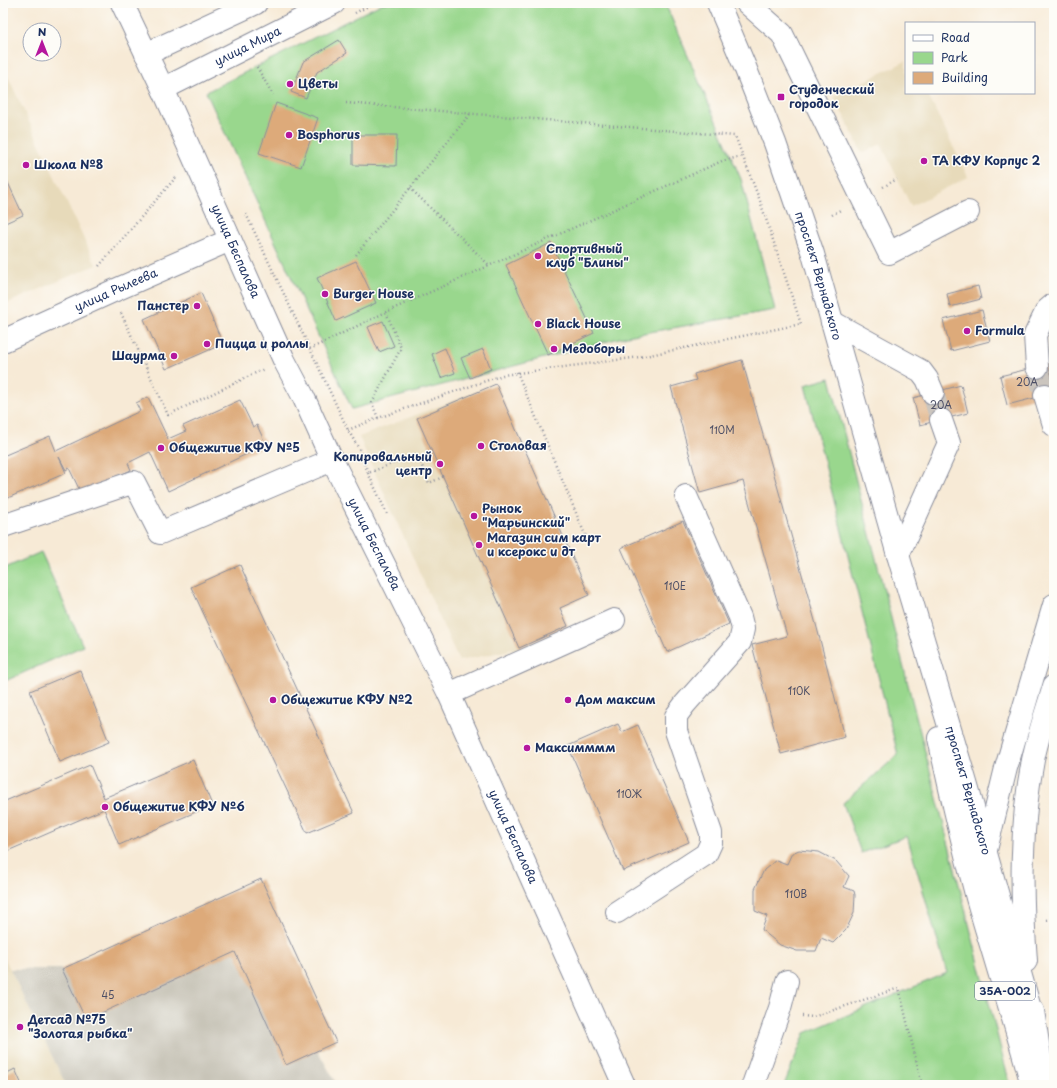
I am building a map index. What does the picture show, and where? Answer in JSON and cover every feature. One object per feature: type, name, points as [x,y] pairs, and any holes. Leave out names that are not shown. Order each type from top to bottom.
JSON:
[{"type":"main road","name":"улица Беспалова","points":[[122,3],[284,360],[448,694],[624,1085]]},
{"type":"main road","points":[[146,54],[256,3]]},
{"type":"main road","name":"улица Мира","points":[[162,89],[334,3]]},
{"type":"main road","name":"проспект Вернадского","points":[[718,3],[775,143],[813,254],[898,555],[1035,1026]]},
{"type":"main road","points":[[747,3],[782,34],[889,253],[968,212]]},
{"type":"main road","name":"улица Рылеева","points":[[3,341],[230,240]]},
{"type":"main road","points":[[1037,367],[1035,335],[1047,310],[1054,304]]},
{"type":"main road","points":[[832,322],[921,371],[927,379],[933,392]]},
{"type":"main road","points":[[1045,395],[1054,425]]},
{"type":"main road","points":[[898,555],[949,443],[941,420]]},
{"type":"main road","points":[[3,526],[134,482],[160,533],[332,460]]},
{"type":"main road","points":[[617,912],[706,854],[711,843],[711,833],[676,731],[676,716],[740,642],[743,629],[740,617],[686,496]]},
{"type":"main road","name":"проспект Вернадского","points":[[898,555],[950,788],[978,898]]},
{"type":"main road","points":[[978,898],[985,851],[1006,768],[1054,605]]},
{"type":"main road","points":[[448,694],[614,620]]},
{"type":"main road","name":"35А-002","points":[[1045,1085],[1027,972],[1023,919],[1022,860],[1026,809],[1033,760],[1054,686]]},
{"type":"main road","name":"35А-002","points":[[978,898],[1018,1032],[1032,1085]]},
{"type":"main road","points":[[753,1085],[778,1013],[787,981]]},
{"type":"path","points":[[246,47],[273,95]]},
{"type":"path","points":[[346,103],[735,136],[760,201],[801,324],[640,356],[503,374],[348,430]]},
{"type":"path","points":[[356,255],[470,114]]},
{"type":"path","points":[[310,349],[386,312],[489,265],[722,161],[743,156]]},
{"type":"path","points":[[99,266],[179,175]]},
{"type":"path","points":[[887,184],[897,178]]},
{"type":"path","points":[[410,188],[489,265]]},
{"type":"path","points":[[246,213],[348,430],[359,449],[368,473],[417,454],[429,483],[443,477]]},
{"type":"path","points":[[118,308],[168,415],[264,368]]},
{"type":"path","points":[[378,418],[372,404],[401,348],[386,312]]},
{"type":"path","points":[[517,372],[589,544]]},
{"type":"path","points":[[778,1013],[813,1017],[899,988],[922,1085]]},
{"type":"shaded area","points":[[905,61],[905,94],[927,94],[968,177],[911,206],[881,144],[862,153],[834,96]]},
{"type":"shaded area","name":"Школа №8","points":[[3,66],[96,265],[3,305]]},
{"type":"shaded area","name":"Рынок \"Марьинский\"","points":[[496,384],[589,595],[560,608],[568,626],[519,648],[459,661],[359,437]]},
{"type":"shaded area","points":[[261,879],[336,1042],[318,1051],[337,1085],[66,1085],[10,969],[62,969]]},
{"type":"shaded area","name":"Детсад №75 \"Золотая рыбка\"","points":[[3,955],[10,969],[66,1085],[3,1085]]},
{"type":"green space","points":[[383,3],[665,3],[741,179],[775,310],[627,336],[352,409],[206,92]]},
{"type":"green space","points":[[830,378],[1010,1085],[784,1085],[805,1033],[947,973],[907,836],[861,853],[843,803],[898,755],[805,385]]},
{"type":"green space","points":[[41,552],[83,646],[3,682],[3,569]]},
{"type":"building","points":[[339,40],[347,53],[317,72],[306,98],[291,92],[303,62]]},
{"type":"building","name":"Bosphorus","points":[[276,103],[318,118],[301,167],[259,153]]},
{"type":"building","points":[[353,135],[397,135],[396,166],[353,165]]},
{"type":"building","points":[[3,172],[23,215],[3,224]]},
{"type":"building","points":[[551,243],[594,333],[548,355],[506,265]]},
{"type":"building","points":[[356,261],[376,303],[336,321],[317,278]]},
{"type":"building","points":[[978,286],[981,299],[950,307],[947,294]]},
{"type":"building","points":[[201,293],[223,344],[166,369],[144,319]]},
{"type":"building","name":"Formula","points":[[982,310],[990,341],[951,351],[943,320]]},
{"type":"building","points":[[383,321],[394,346],[379,352],[368,327]]},
{"type":"building","points":[[445,348],[455,373],[441,378],[432,354]]},
{"type":"building","points":[[483,349],[491,369],[470,378],[461,358]]},
{"type":"building","points":[[742,360],[817,628],[845,737],[781,754],[752,645],[787,636],[743,481],[700,493],[671,387],[696,380],[694,374]]},
{"type":"building","points":[[1048,364],[1054,387],[1054,393],[1007,405],[1000,376]]},
{"type":"building","points":[[496,384],[589,595],[560,608],[568,626],[519,648],[417,418]]},
{"type":"building","points":[[961,385],[968,413],[920,425],[913,398]]},
{"type":"building","name":"Общежитие КФУ №5","points":[[148,397],[168,439],[186,431],[183,426],[240,400],[253,427],[257,425],[266,445],[168,491],[150,452],[128,463],[131,470],[81,493],[69,468],[66,470],[59,457],[66,473],[3,500],[3,456],[50,436],[56,451],[140,411],[136,403]]},
{"type":"building","points":[[683,521],[729,624],[667,652],[621,548]]},
{"type":"building","name":"Общежитие КФУ №2","points":[[240,565],[354,813],[307,833],[191,587]]},
{"type":"building","points":[[80,670],[109,742],[60,762],[30,691]]},
{"type":"building","points":[[618,724],[622,732],[638,725],[689,842],[623,871],[568,746]]},
{"type":"building","name":"Общежитие КФУ №6","points":[[193,760],[212,805],[119,845],[104,809],[3,853],[3,802],[90,765],[104,798]]},
{"type":"building","points":[[799,850],[819,852],[836,861],[849,876],[844,887],[854,891],[855,895],[854,913],[846,930],[833,943],[821,938],[816,951],[797,951],[780,945],[762,929],[767,916],[755,911],[755,889],[764,870],[776,860],[787,864],[792,853]]},
{"type":"building","points":[[261,879],[336,1042],[286,1065],[235,952],[86,1020],[62,969]]},
{"type":"building","points":[[15,1069],[22,1085],[3,1085],[3,1075]]},
{"type":"tunnel","points":[[1037,367],[1045,395]]},
{"type":"tunnel","points":[[933,393],[941,420]]},
{"type":"place","name":"Цветы","points":[[290,84]]},
{"type":"place","name":"Студенческий городок","points":[[781,97]]},
{"type":"place","name":"Bosphorus","points":[[289,135]]},
{"type":"place","name":"ТА КФУ Корпус 2","points":[[924,161]]},
{"type":"place","name":"Школа №8","points":[[26,165]]},
{"type":"place","name":"Спортивный клуб \"Блины\"","points":[[538,256]]},
{"type":"place","name":"Burger House","points":[[325,294]]},
{"type":"place","name":"Панстер","points":[[197,306]]},
{"type":"place","name":"Black House","points":[[538,324]]},
{"type":"place","name":"Formula","points":[[967,331]]},
{"type":"place","name":"Пицца и роллы","points":[[207,344]]},
{"type":"place","name":"Медоборы","points":[[554,349]]},
{"type":"place","name":"Шаурма","points":[[174,356]]},
{"type":"place","name":"Столовая","points":[[481,446]]},
{"type":"place","name":"Общежитие КФУ №5","points":[[161,448]]},
{"type":"place","name":"Копировальный центр","points":[[440,464]]},
{"type":"place","name":"Рынок \"Марьинский\"","points":[[474,516]]},
{"type":"place","name":"Магазин сим карт и ксерокс и дт","points":[[479,545]]},
{"type":"place","name":"Общежитие КФУ №2","points":[[273,700]]},
{"type":"place","name":"Дом максим","points":[[568,700]]},
{"type":"place","name":"Максимммм","points":[[527,748]]},
{"type":"place","name":"Общежитие КФУ №6","points":[[105,807]]},
{"type":"place","name":"Детсад №75 \"Золотая рыбка\"","points":[[20,1027]]}]
